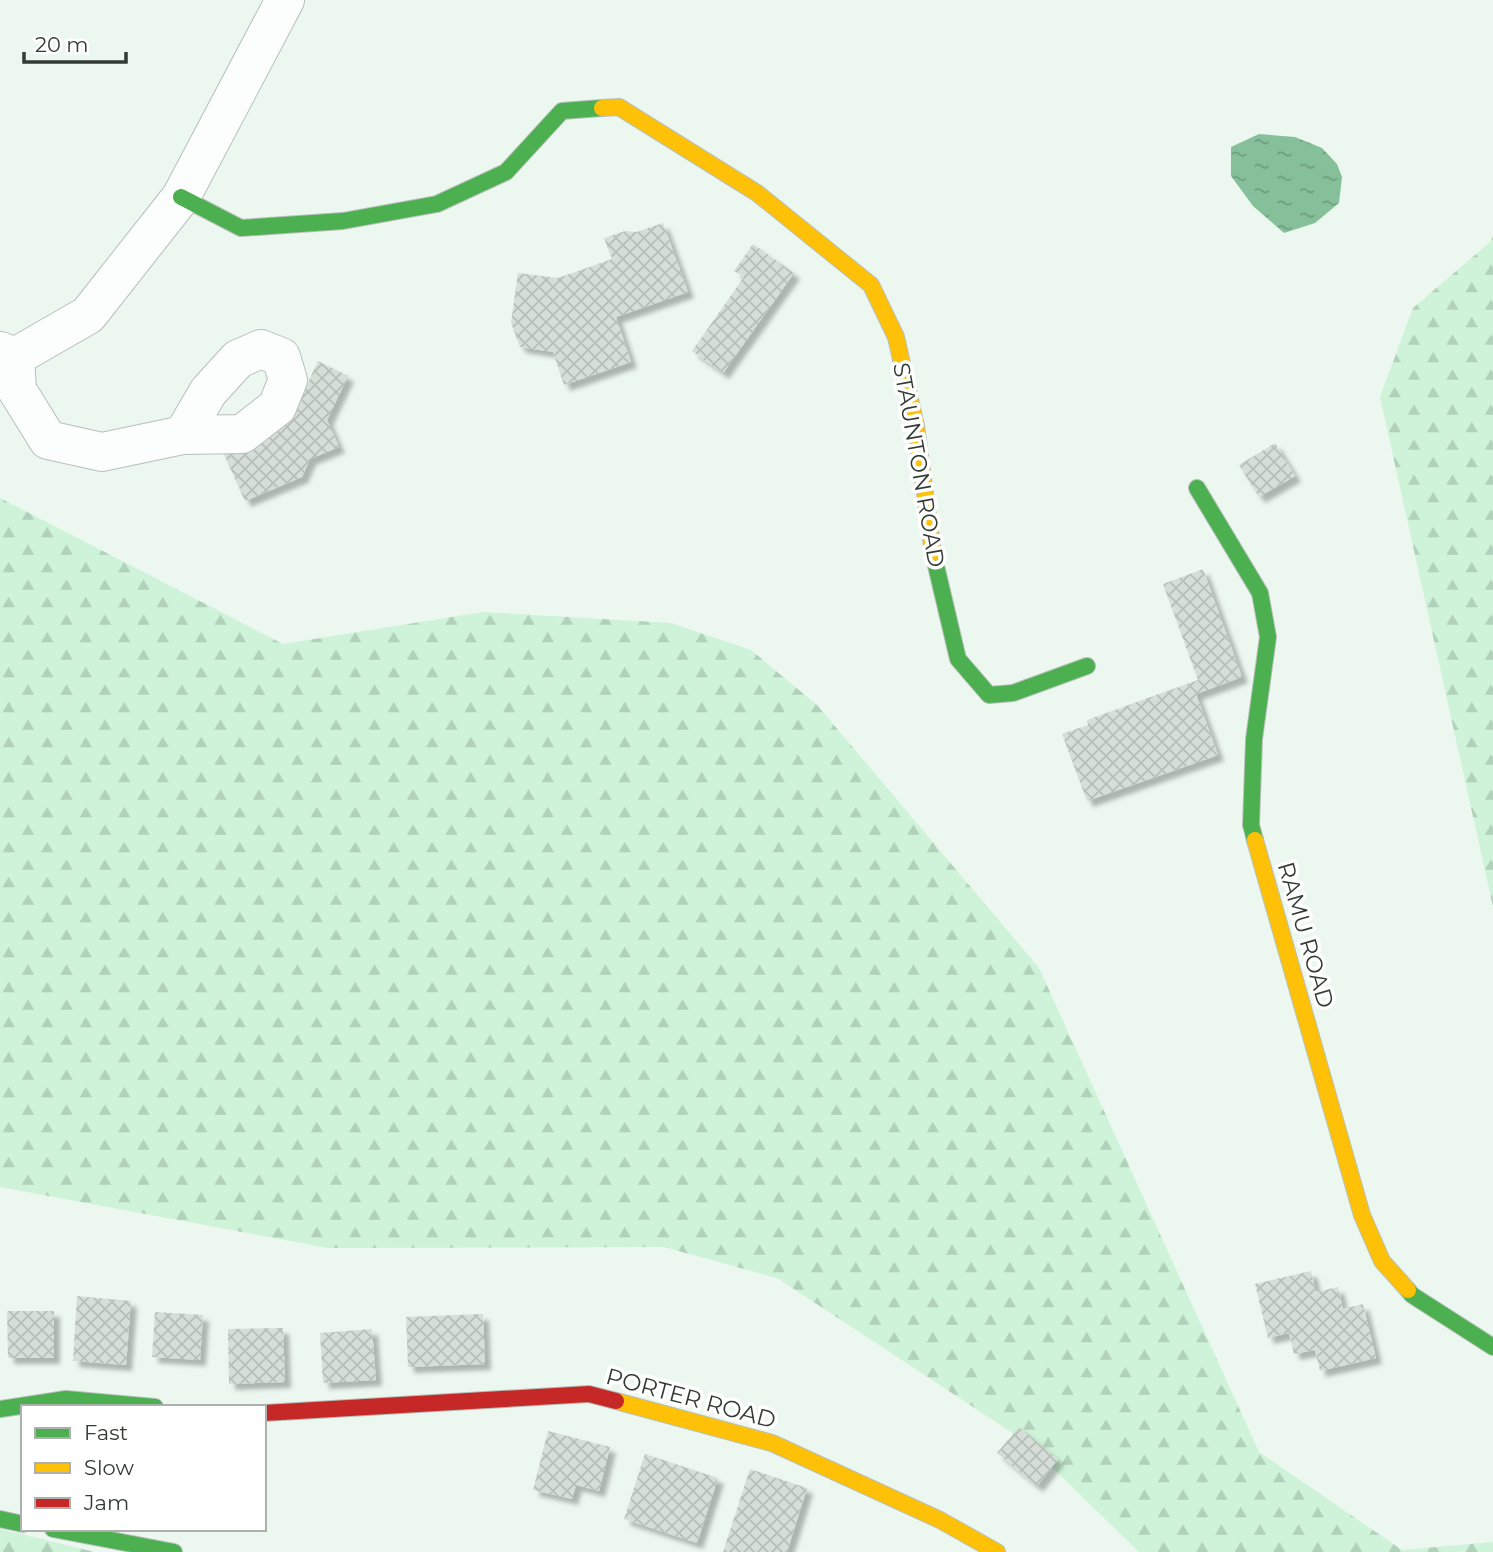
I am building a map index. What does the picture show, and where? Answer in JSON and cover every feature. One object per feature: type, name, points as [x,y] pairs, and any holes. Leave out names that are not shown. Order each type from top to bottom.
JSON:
[{"type":"street","points":[[183,435],[102,452],[48,440],[17,390],[8,354],[88,315],[181,197],[285,0]]},
{"type":"street","name":"STAUNTON ROAD","points":[[181,197],[241,228],[344,221],[437,204],[506,172],[562,111],[619,107],[757,193],[871,285],[896,337],[916,426],[931,544],[958,659],[989,695],[1013,693],[1087,666]]},
{"type":"street","name":"RAMU ROAD","points":[[1197,488],[1260,593],[1268,638],[1254,739],[1251,825],[1362,1215],[1382,1261],[1412,1295],[1493,1348]]},
{"type":"street","name":"PORTER ROAD","points":[[266,1413],[590,1394],[772,1443],[940,1520],[997,1552]]},
{"type":"street","points":[[26,1405],[66,1399],[133,1405]]},
{"type":"street","points":[[0,1409],[21,1406]]},
{"type":"street","points":[[0,1519],[21,1524]]},
{"type":"street","points":[[64,1531],[174,1552]]},
{"type":"green space","points":[[1493,237],[1493,907],[1380,397],[1413,308]]},
{"type":"green space","points":[[0,498],[283,644],[483,612],[671,623],[751,650],[817,705],[1039,968],[1259,1452],[1402,1550],[1493,1542],[1493,1552],[1139,1552],[1025,1441],[777,1278],[664,1247],[328,1248],[0,1187]]},
{"type":"green space","points":[[0,1529],[95,1552],[0,1552]]},
{"type":"water","points":[[1259,134],[1295,137],[1322,148],[1337,164],[1342,177],[1339,203],[1315,223],[1284,233],[1253,206],[1231,176],[1231,147]]},
{"type":"building","points":[[663,223],[688,292],[616,317],[631,362],[564,385],[553,352],[520,347],[511,323],[518,273],[558,278],[612,259],[604,238]]},
{"type":"building","points":[[753,244],[794,273],[723,373],[692,351],[744,277],[734,271]]},
{"type":"building","points":[[318,361],[348,376],[327,420],[339,447],[310,459],[302,477],[245,501],[222,450],[290,421]]},
{"type":"building","points":[[1275,443],[1295,476],[1259,497],[1239,465]]},
{"type":"building","points":[[1203,569],[1242,677],[1196,694],[1218,755],[1087,801],[1062,734],[1088,725],[1087,720],[1198,680],[1163,584]]},
{"type":"building","points":[[1311,1271],[1316,1292],[1338,1287],[1343,1309],[1363,1304],[1376,1358],[1320,1371],[1315,1350],[1294,1354],[1289,1333],[1268,1338],[1255,1284]]},
{"type":"building","points":[[77,1296],[131,1301],[126,1365],[73,1361]]},
{"type":"building","points":[[7,1311],[54,1311],[54,1358],[8,1358]]},
{"type":"building","points":[[155,1312],[203,1315],[200,1360],[152,1357]]},
{"type":"building","points":[[483,1314],[485,1364],[408,1367],[406,1317]]},
{"type":"building","points":[[283,1328],[285,1382],[229,1384],[228,1329]]},
{"type":"building","points":[[372,1329],[376,1380],[323,1383],[320,1333]]},
{"type":"building","points":[[1019,1427],[1058,1459],[1037,1486],[997,1453]]},
{"type":"building","points":[[548,1431],[610,1447],[599,1491],[576,1485],[572,1499],[533,1490]]},
{"type":"building","points":[[645,1454],[718,1478],[697,1543],[624,1519]]},
{"type":"building","points":[[750,1469],[807,1488],[787,1552],[723,1552]]},
{"type":"traffic: fast","points":[[181,197],[241,228],[343,221],[437,204],[506,172],[562,111],[602,108]]},
{"type":"traffic: fast","points":[[1197,488],[1260,593],[1268,637],[1254,739],[1251,825],[1255,840]]},
{"type":"traffic: fast","points":[[933,553],[958,659],[989,695],[1013,693],[1087,666]]},
{"type":"traffic: fast","points":[[1408,1290],[1493,1347]]},
{"type":"traffic: fast","points":[[26,1405],[66,1399],[133,1405]]},
{"type":"traffic: fast","points":[[0,1409],[21,1406]]},
{"type":"traffic: fast","points":[[0,1519],[21,1524]]},
{"type":"traffic: fast","points":[[64,1531],[174,1552]]},
{"type":"traffic: slow","points":[[602,108],[619,107],[757,193],[871,285],[896,337],[916,426],[933,553]]},
{"type":"traffic: slow","points":[[1255,840],[1362,1215],[1382,1261],[1408,1290]]},
{"type":"traffic: slow","points":[[616,1401],[772,1443],[940,1520],[997,1552]]},
{"type":"traffic: jam","points":[[266,1413],[589,1394],[616,1401]]}]
